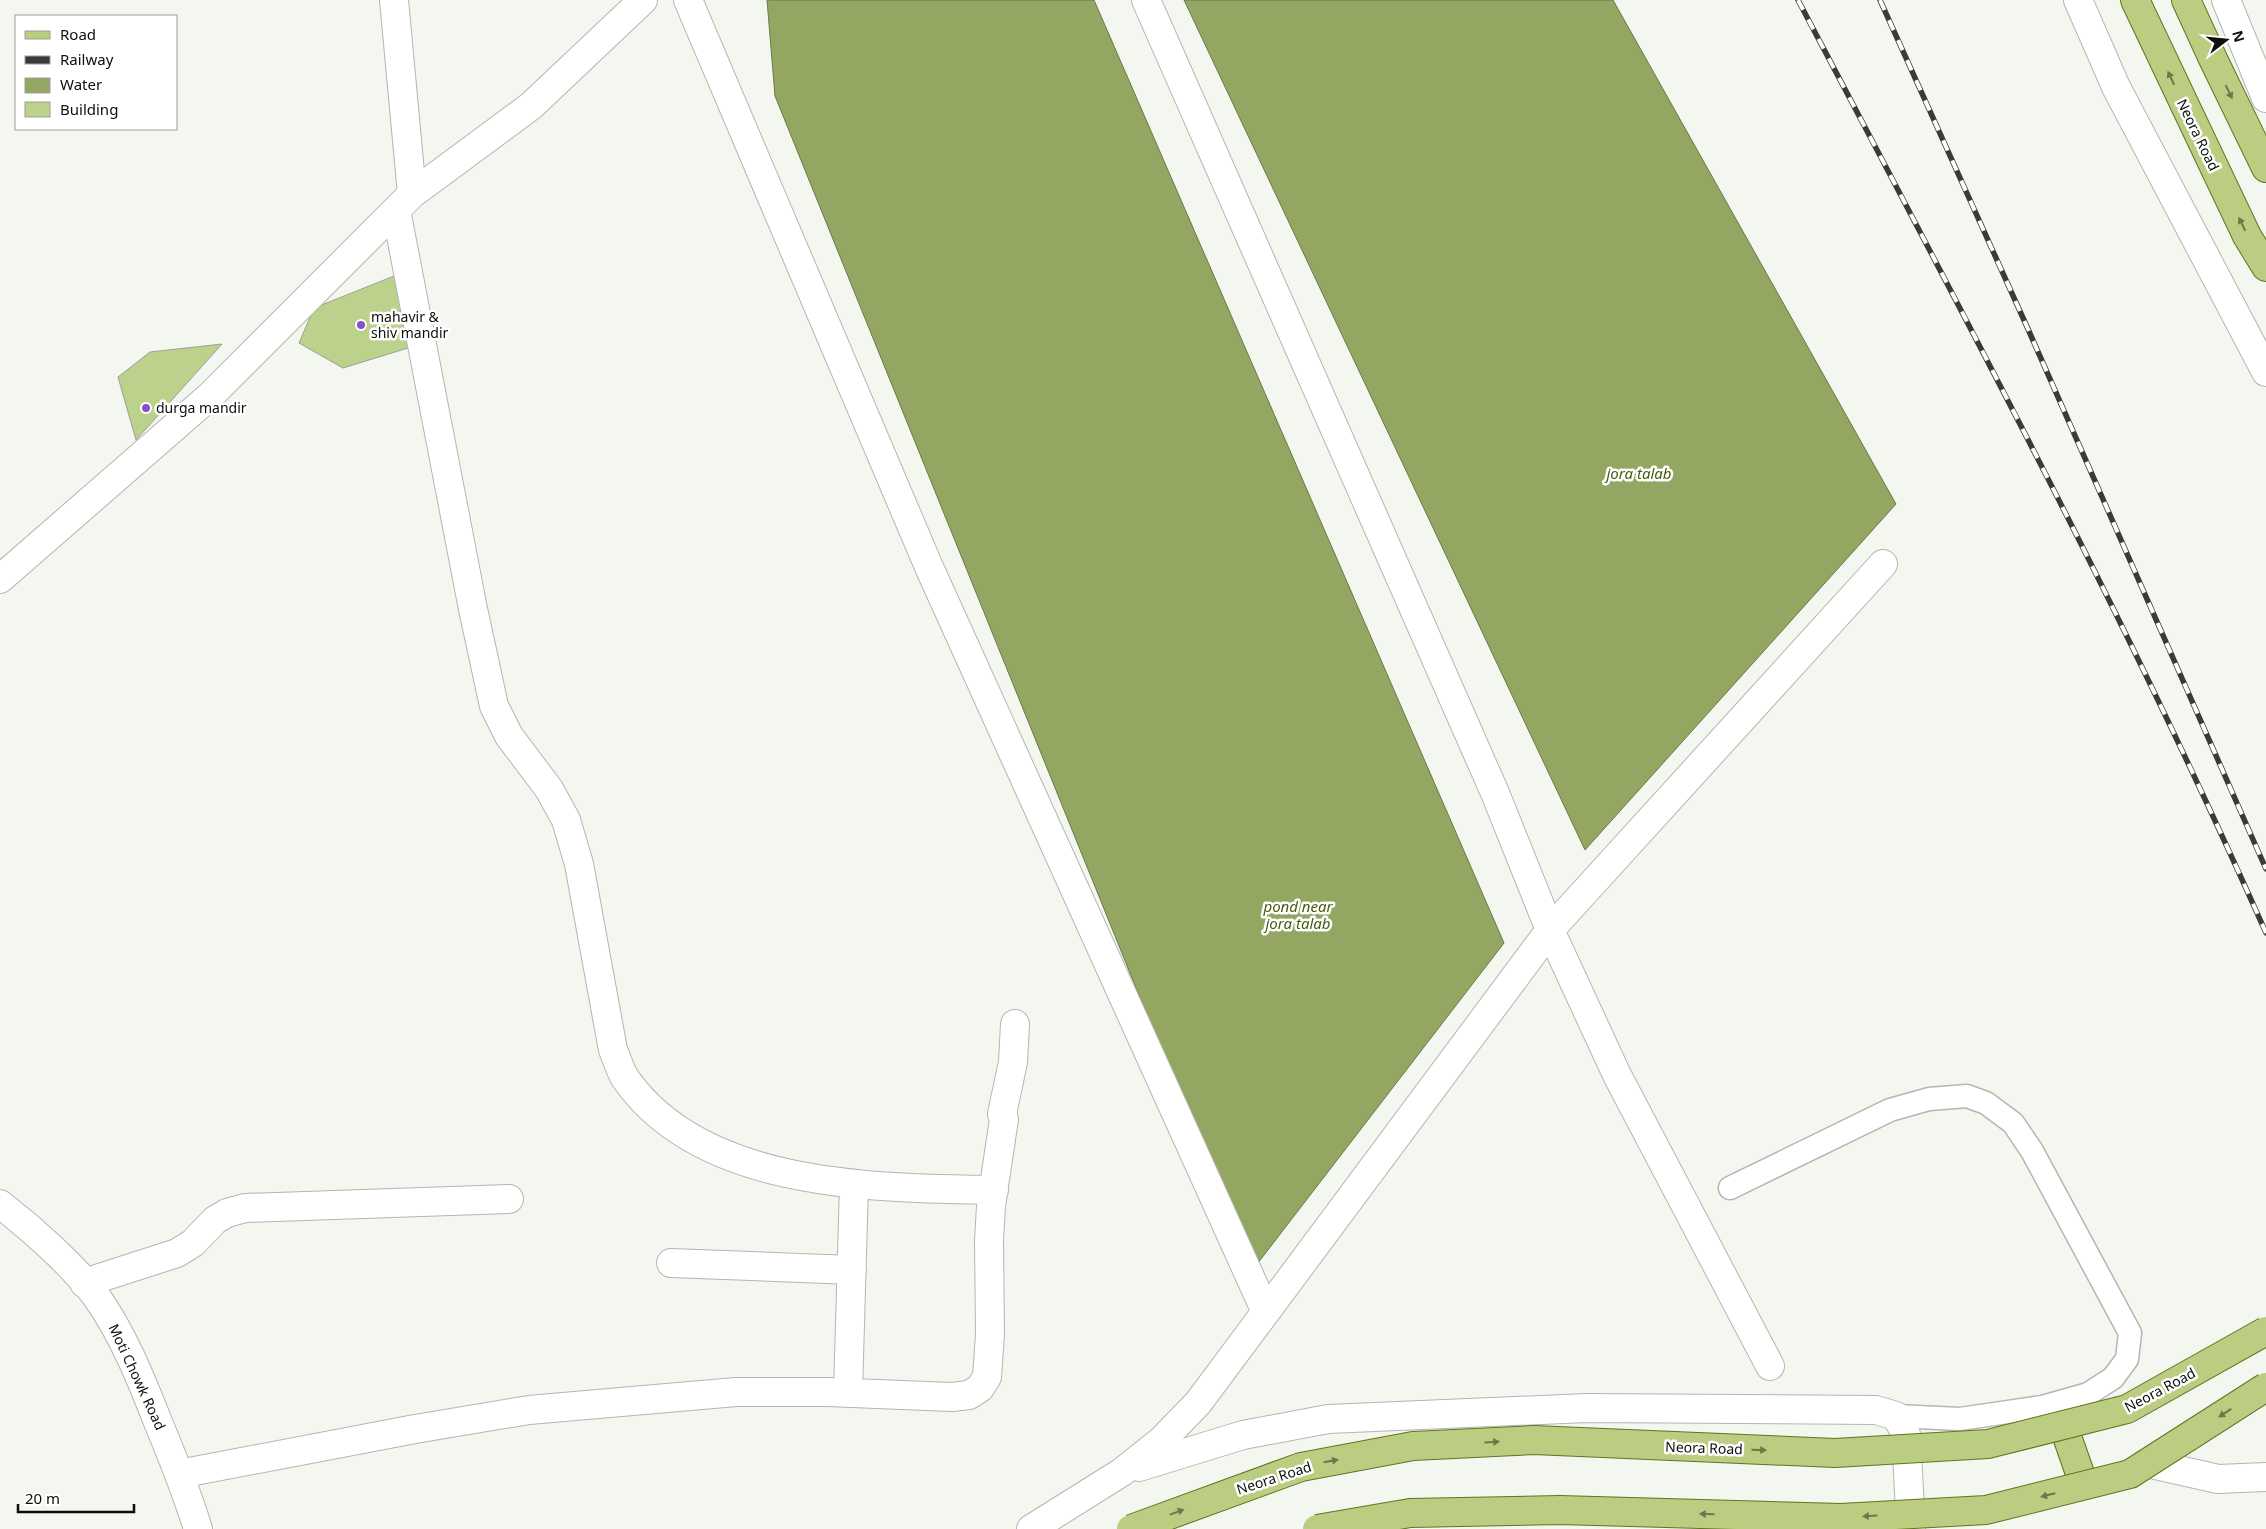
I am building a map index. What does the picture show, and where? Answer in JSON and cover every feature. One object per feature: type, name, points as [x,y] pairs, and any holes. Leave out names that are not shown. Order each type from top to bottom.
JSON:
[{"type":"main road","name":"Neora Road","points":[[2135,0],[2243,227],[2266,267]]},
{"type":"main road","points":[[2186,0],[2266,168]]},
{"type":"main road","name":"Neora Road","points":[[1131,1529],[1301,1466],[1413,1446],[1534,1440],[1835,1453],[1988,1444],[2127,1409],[2266,1331]]},
{"type":"main road","points":[[1317,1529],[1410,1513],[1560,1510],[1841,1518],[1986,1510],[2130,1474],[2266,1387]]},
{"type":"main road","points":[[2063,1425],[2084,1485]]},
{"type":"street","points":[[394,0],[404,202],[472,609],[494,706],[509,736],[549,790],[566,820],[578,864],[613,1050],[624,1076],[640,1097],[666,1122],[703,1144],[742,1161],[807,1178],[854,1185],[994,1190]]},
{"type":"street","points":[[0,579],[210,396],[404,202],[531,106],[643,0]]},
{"type":"street","points":[[688,0],[929,567],[1265,1310]]},
{"type":"street","points":[[1146,0],[1495,793],[1550,930],[1617,1075],[1770,1366]]},
{"type":"street","points":[[2078,0],[2116,87],[2266,372]]},
{"type":"street","points":[[2226,0],[2266,98]]},
{"type":"street","points":[[1032,1529],[1122,1472],[1161,1441],[1198,1403],[1232,1359],[1265,1310],[1550,930],[1883,564]]},
{"type":"street","points":[[179,1474],[529,1410],[736,1392],[848,1393],[952,1397],[969,1394],[980,1388],[987,1377],[989,1241],[1004,1119],[1002,1114],[1013,1062],[1015,1024]]},
{"type":"street","points":[[848,1393],[854,1185]]},
{"type":"street","points":[[84,1283],[177,1253],[193,1243],[215,1220],[227,1213],[245,1208],[509,1199]]},
{"type":"street","name":"Moti Chowk Road","points":[[0,1204],[25,1224],[84,1283],[95,1296],[121,1337],[179,1474],[198,1529]]},
{"type":"street","points":[[671,1263],[852,1270]]},
{"type":"street","points":[[1122,1472],[1243,1435],[1328,1419],[1586,1408],[1876,1410],[1896,1416],[1906,1434],[1911,1529]]},
{"type":"street","points":[[2147,1463],[2218,1479],[2266,1478]]},
{"type":"lane","points":[[1730,1188],[1890,1110],[1929,1099],[1967,1096],[1986,1103],[2013,1123],[2032,1151],[2130,1333],[2127,1358],[2113,1378],[2088,1394],[2042,1407],[1960,1419],[1896,1416]]},
{"type":"water","name":"pond near jora talab","points":[[767,0],[1094,0],[1504,943],[1251,1272],[775,96]]},
{"type":"water","name":"jora talab","points":[[1184,0],[1613,0],[1896,504],[1585,850]]},
{"type":"building","name":"mahavir & shiv mandir","points":[[399,274],[421,344],[343,368],[299,343],[314,308]]},
{"type":"building","name":"durga mandir","points":[[222,344],[136,440],[118,377],[150,352]]},
{"type":"railway","points":[[1798,0],[2099,579],[2212,814],[2266,933]]},
{"type":"railway","points":[[1880,0],[2028,329],[2266,869]]},
{"type":"place","name":"mahavir & shiv mandir","points":[[361,325]]},
{"type":"place","name":"durga mandir","points":[[146,408]]}]
